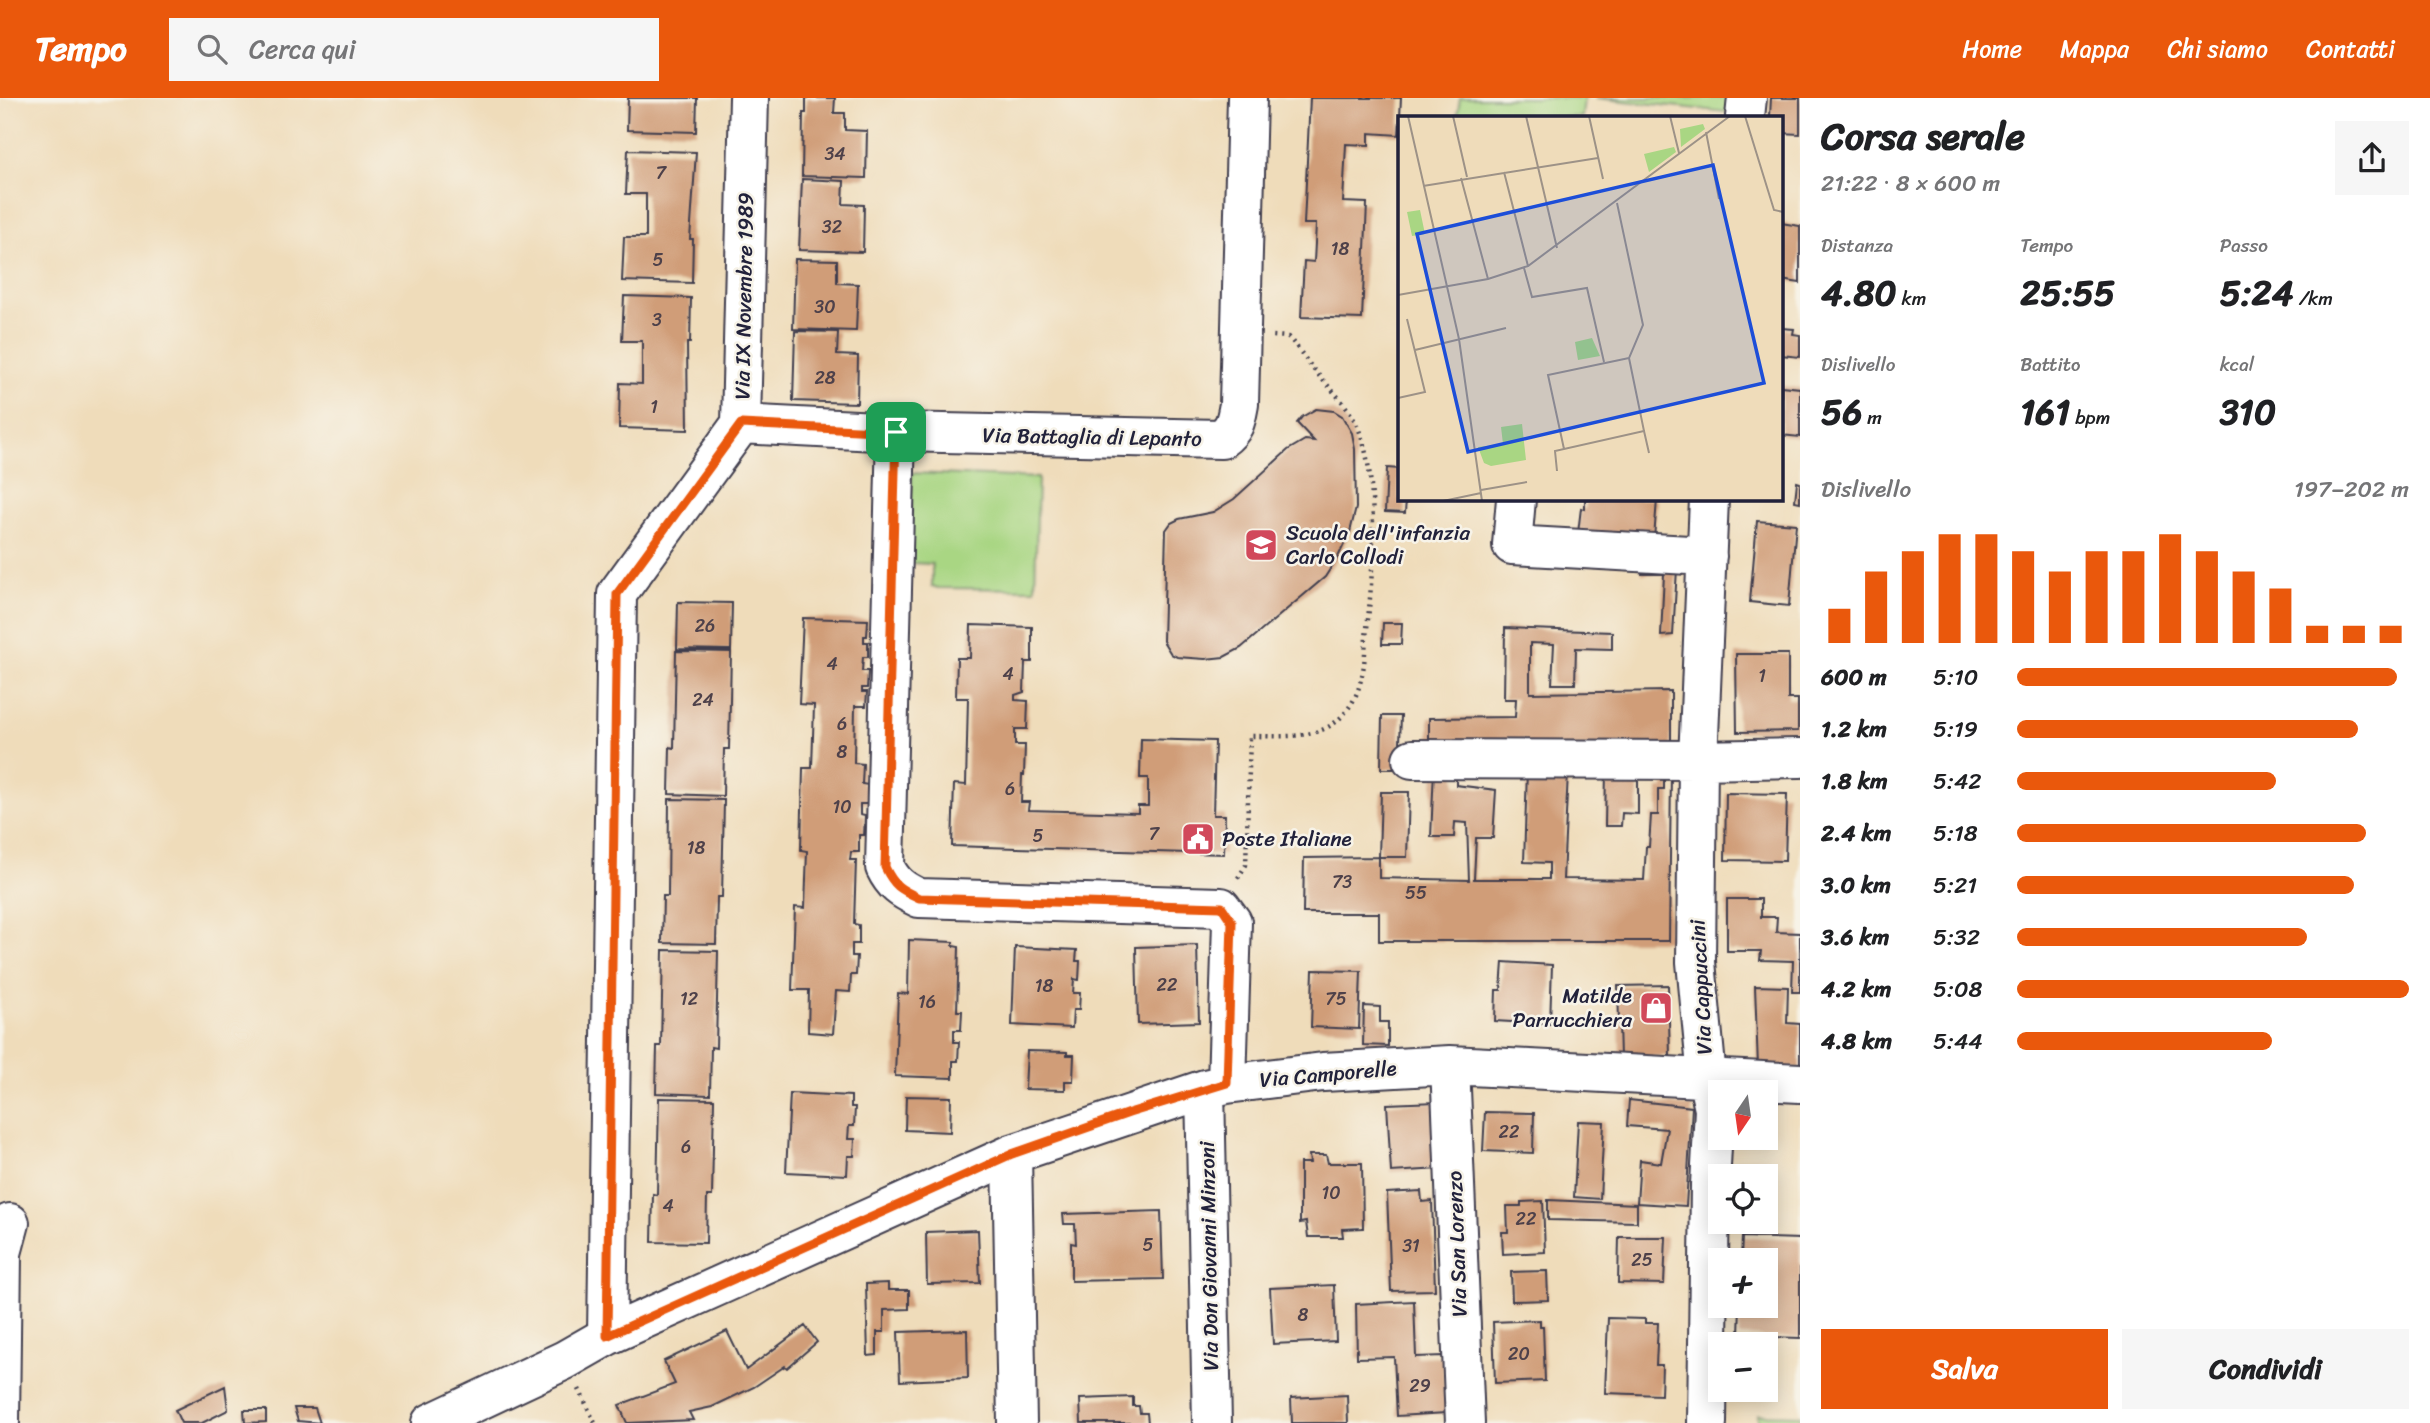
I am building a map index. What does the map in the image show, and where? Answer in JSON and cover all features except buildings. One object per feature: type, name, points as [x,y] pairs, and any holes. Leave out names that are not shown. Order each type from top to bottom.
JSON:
[{"type":"street","name":"Via IX Novembre 1989","points":[[607,1336],[617,594],[741,424],[749,98]]},
{"type":"street","name":"Via Battaglia di Lepanto","points":[[741,424],[896,432],[1221,439],[1231,432],[1236,424],[1239,404],[1247,98]]},
{"type":"street","points":[[1745,116],[1747,98]]},
{"type":"street","points":[[896,432],[885,867],[892,882],[901,890],[919,898],[1222,907]]},
{"type":"street","points":[[1516,500],[1512,545],[1707,556]]},
{"type":"street","name":"Via Cappuccini","points":[[1706,1423],[1714,1109],[1707,1078],[1696,962],[1698,760],[1709,500]]},
{"type":"street","points":[[1412,759],[1800,758]]},
{"type":"street","name":"Via Don Giovanni Minzoni","points":[[1212,1423],[1216,1086],[1232,922],[1222,907]]},
{"type":"street","name":"Via Camporelle","points":[[431,1423],[565,1360],[607,1336],[1012,1154],[1216,1086],[1324,1072],[1450,1065],[1800,1083]]},
{"type":"street","name":"Via San Lorenzo","points":[[1450,1065],[1465,1423]]},
{"type":"street","points":[[1012,1154],[1017,1423]]},
{"type":"street","points":[[0,1423],[2,1253],[10,1223]]},
{"type":"path","points":[[1222,907],[1246,865],[1250,736],[1310,734],[1336,722],[1353,703],[1362,679],[1372,542],[1371,489],[1360,431],[1348,407],[1288,337],[1240,336]]},
{"type":"green space","points":[[1460,98],[1584,98],[1582,116],[1457,116]]},
{"type":"green space","points":[[1596,98],[1736,98],[1735,113]]},
{"type":"green space","points":[[912,473],[1038,478],[1035,589],[932,586],[932,564],[910,563]]},
{"type":"green space","points":[[1758,1414],[1800,1415],[1800,1423],[1758,1423]]},
{"type":"place","name":"Scuola dell'infanzia Carlo Collodi","points":[[1261,545]]},
{"type":"place","name":"Poste Italiane","points":[[1198,839]]},
{"type":"place","name":"Matilde Parrucchiera","points":[[1656,1008]]},
{"type":"route","points":[[741,424],[896,432],[885,867],[892,882],[901,890],[919,898],[1222,907],[1232,922],[1227,1083],[1129,1113],[1012,1154],[607,1336],[617,594],[741,424]]}]
